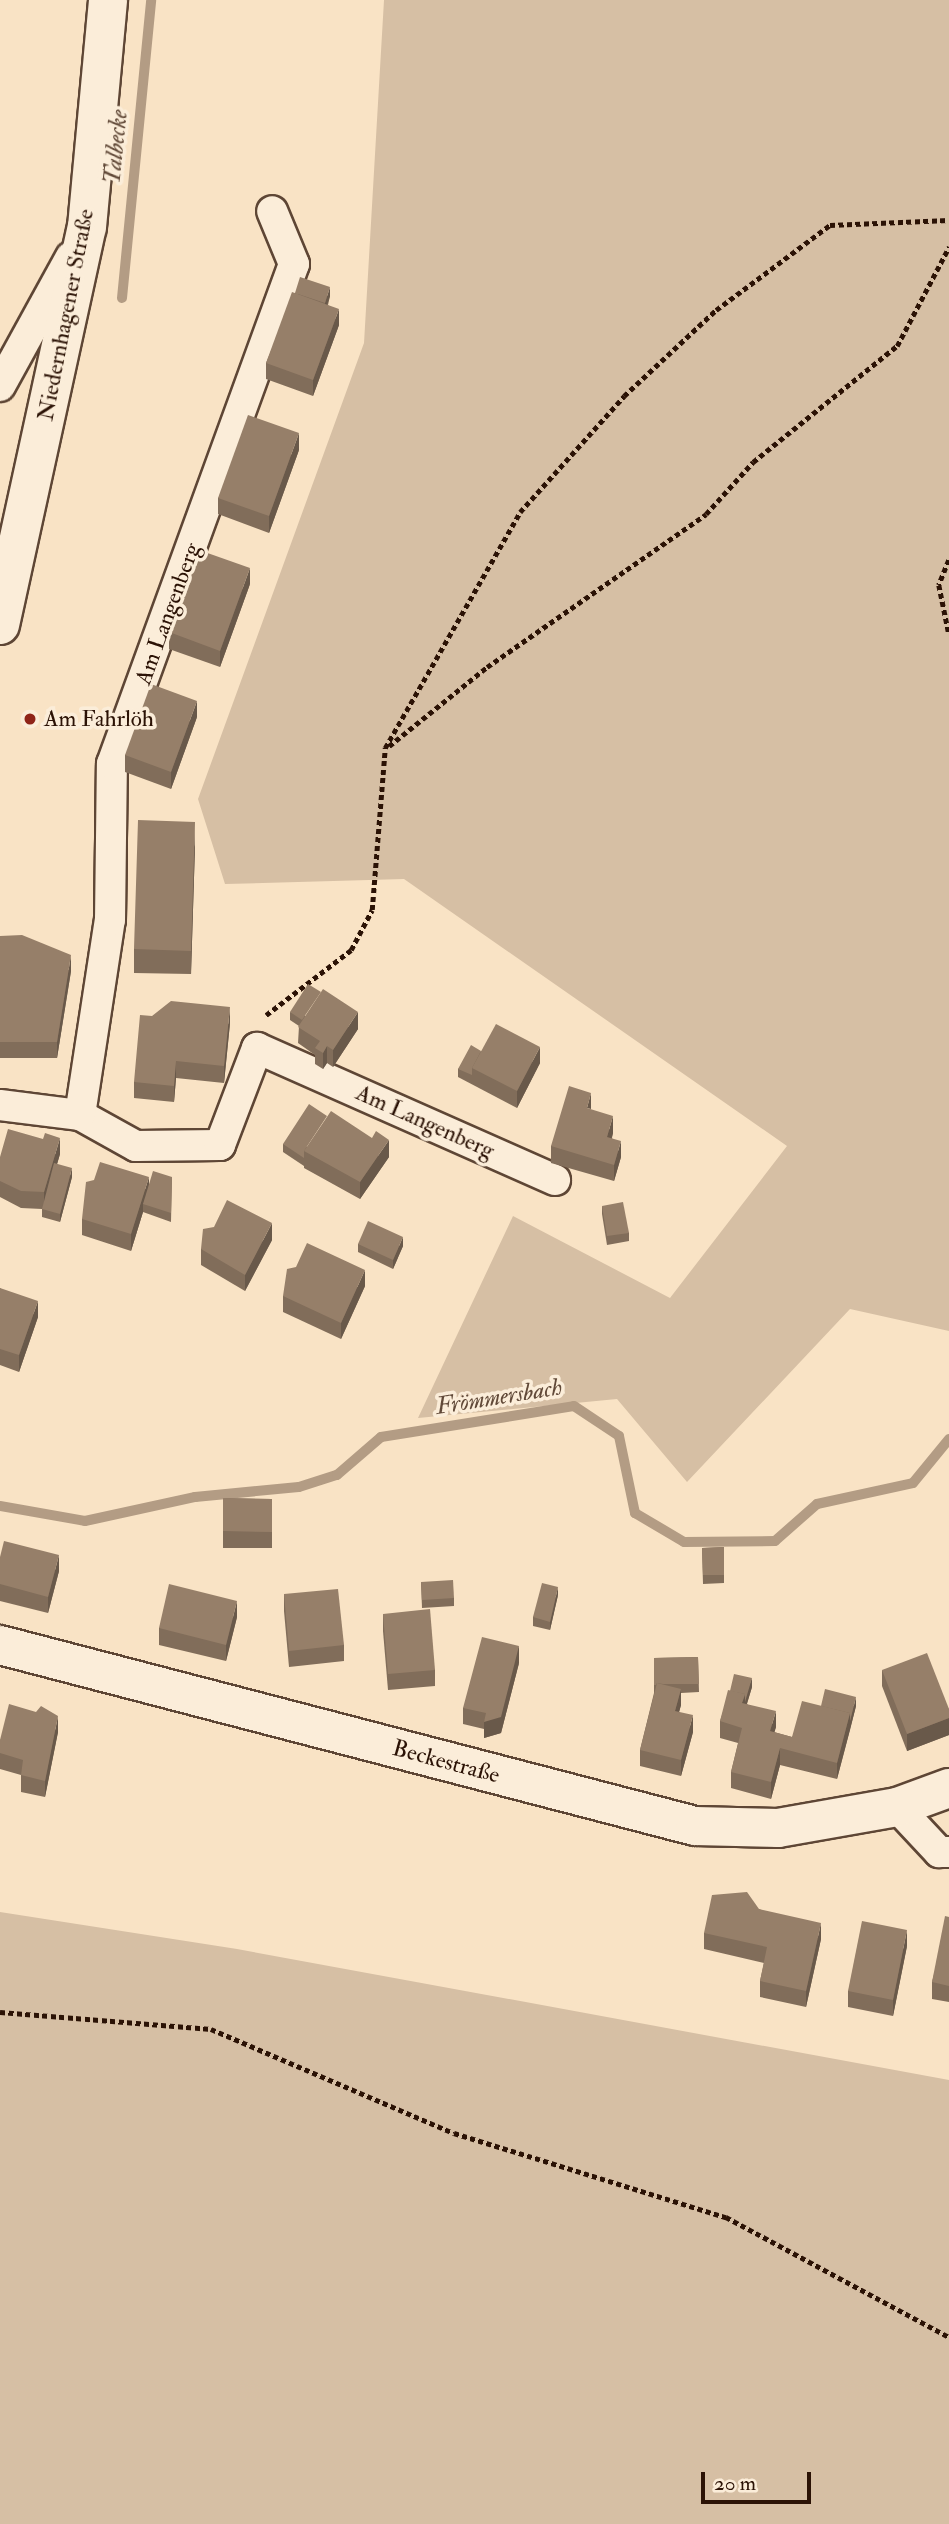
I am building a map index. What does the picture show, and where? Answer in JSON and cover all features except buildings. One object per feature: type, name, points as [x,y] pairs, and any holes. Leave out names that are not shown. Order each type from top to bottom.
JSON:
[{"type":"main road","name":"Niedernhagener Straße","points":[[0,625],[87,227],[108,0]]},
{"type":"main road","name":"Beckestraße","points":[[0,1645],[695,1826],[778,1828],[897,1807],[949,1788]]},
{"type":"street","name":"Am Langenberg","points":[[80,1115],[110,920],[112,764],[294,264],[272,211]]},
{"type":"street","points":[[0,386],[87,227]]},
{"type":"street","points":[[0,1105],[80,1115],[136,1146],[220,1145],[257,1048]]},
{"type":"street","name":"Am Langenberg","points":[[257,1048],[555,1180]]},
{"type":"street","points":[[897,1807],[939,1852],[949,1852]]},
{"type":"path","points":[[257,1048],[264,1017],[351,950],[372,910],[385,748],[520,512],[665,358],[716,310],[830,225],[949,220]]},
{"type":"path","points":[[385,748],[487,667],[706,514],[753,462],[897,346],[949,247]]},
{"type":"path","points":[[949,560],[939,585],[949,634]]},
{"type":"path","points":[[0,2012],[211,2029],[454,2133],[726,2217],[949,2337]]},
{"type":"shaded area","points":[[384,0],[949,0],[949,1331],[850,1309],[687,1482],[617,1399],[418,1418],[513,1216],[670,1298],[787,1146],[404,879],[225,884],[198,799],[364,343]]},
{"type":"shaded area","points":[[0,1912],[237,1949],[949,2080],[949,2524],[0,2524]]},
{"type":"waterway","name":"Talbecke","points":[[122,298],[151,0]]},
{"type":"waterway","name":"Frömmersbach","points":[[0,1506],[85,1521],[195,1497],[299,1487],[337,1475],[381,1437],[574,1406],[619,1436],[635,1513],[684,1542],[775,1541],[817,1504],[913,1483],[949,1439]]},
{"type":"place","name":"Am Fahrlöh","points":[[30,719]]}]
